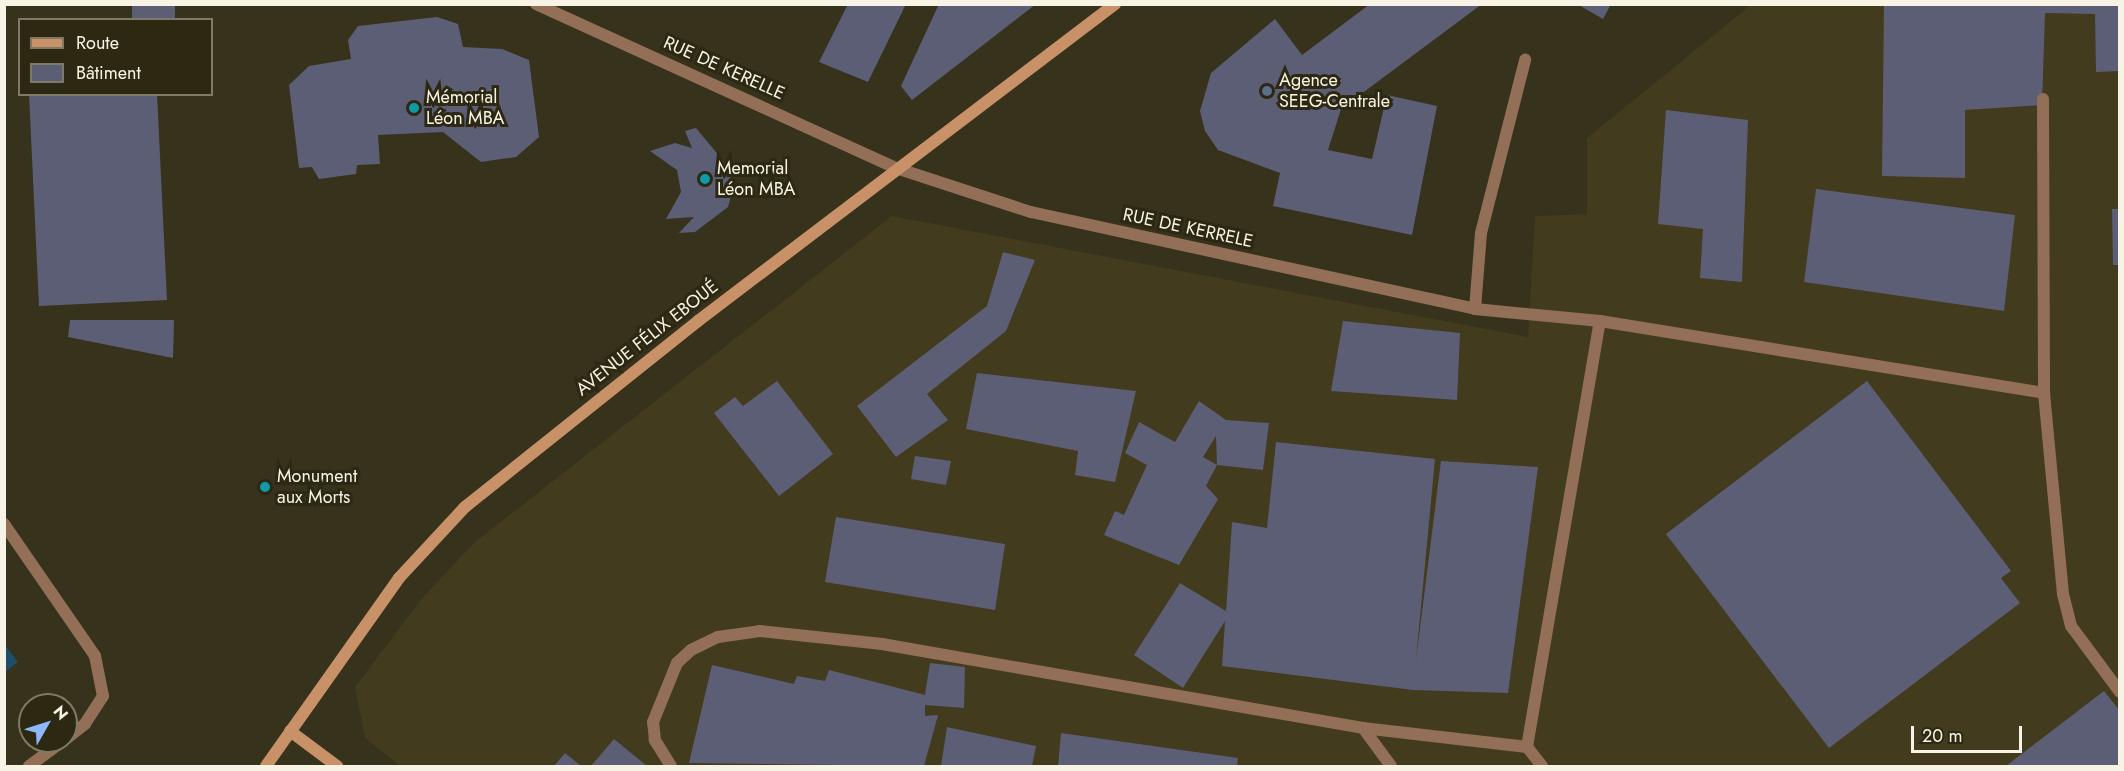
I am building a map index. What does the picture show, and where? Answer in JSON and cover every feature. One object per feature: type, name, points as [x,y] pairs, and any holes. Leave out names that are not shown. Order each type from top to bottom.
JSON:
[{"type":"main road","name":"AVENUE FÉLIX EBOUÉ","points":[[266,766],[399,578],[465,507],[896,168],[1115,4]]},
{"type":"main road","points":[[290,731],[337,766]]},
{"type":"street","name":"RUE DE KERELLE","points":[[536,4],[896,168]]},
{"type":"street","points":[[1475,309],[1481,233],[1525,60]]},
{"type":"street","points":[[2043,99],[2044,393],[2066,605],[2072,626],[2120,692]]},
{"type":"street","name":"RUE DE KERRELE","points":[[896,168],[1031,212],[1475,309],[1600,321],[2044,393]]},
{"type":"street","points":[[1527,747],[1600,321]]},
{"type":"street","points":[[4,524],[94,656],[103,696],[85,724],[78,730]]},
{"type":"street","points":[[671,766],[655,740],[653,722],[677,663],[691,650],[718,636],[760,631],[882,644],[1363,728],[1527,747],[1542,766]]},
{"type":"street","points":[[1363,728],[1390,766]]},
{"type":"street","points":[[29,766],[47,753]]},
{"type":"shaded area","points":[[1752,4],[2119,5],[2119,766],[400,766],[365,738],[355,687],[423,597],[475,542],[892,216],[1528,337],[1535,216],[1587,214],[1587,138]]},
{"type":"water","points":[[5,645],[18,662],[5,672]]},
{"type":"building","points":[[132,4],[175,4],[175,18],[132,18]]},
{"type":"building","points":[[848,4],[906,4],[868,82],[819,62]]},
{"type":"building","points":[[939,4],[1036,4],[912,100],[901,86]]},
{"type":"building","points":[[1370,4],[1482,4],[1341,109],[1328,150],[1372,159],[1387,95],[1437,106],[1412,235],[1273,206],[1280,173],[1218,150],[1205,131],[1200,111],[1211,73],[1275,19],[1302,55]]},
{"type":"building","points":[[1577,4],[1611,4],[1603,19]]},
{"type":"building","points":[[1884,4],[2120,4],[2120,71],[2096,72],[2095,14],[2045,13],[2042,105],[1965,110],[1965,178],[1882,176]]},
{"type":"building","name":"Mémorial Léon MBA","points":[[437,17],[458,24],[463,47],[502,49],[529,60],[539,137],[516,157],[481,162],[443,132],[378,135],[380,164],[357,165],[356,174],[319,179],[312,167],[299,168],[289,85],[309,66],[351,59],[348,40],[358,26]]},
{"type":"building","points":[[29,96],[157,96],[167,300],[39,306]]},
{"type":"building","points":[[1666,110],[1748,120],[1742,282],[1700,278],[1703,229],[1658,224]]},
{"type":"building","name":"Memorial Léon MBA","points":[[696,128],[730,169],[733,189],[728,207],[695,232],[679,233],[694,217],[666,219],[681,192],[677,170],[650,151],[675,143],[692,148],[685,131]]},
{"type":"building","points":[[1816,189],[2015,215],[2004,311],[1804,282]]},
{"type":"building","points":[[2112,209],[2120,209],[2120,265],[2113,265]]},
{"type":"building","points":[[1003,252],[1035,260],[1006,331],[927,394],[948,420],[896,457],[857,406],[987,306]]},
{"type":"building","points":[[70,320],[174,320],[173,358],[68,337]]},
{"type":"building","points":[[1343,321],[1460,333],[1457,400],[1331,391]]},
{"type":"building","points":[[977,373],[1136,391],[1115,482],[1075,475],[1078,451],[966,429]]},
{"type":"building","points":[[777,381],[833,454],[779,496],[714,413],[735,397],[743,406]]},
{"type":"building","points":[[1867,381],[2011,571],[2001,578],[2020,603],[1829,748],[1666,534]]},
{"type":"building","points":[[1199,401],[1226,420],[1269,423],[1263,470],[1217,465],[1206,486],[1218,499],[1179,565],[1104,535],[1115,511],[1124,515],[1147,465],[1125,453],[1139,422],[1175,442]],"holes":[[[1216,436],[1217,465],[1203,457]]]},
{"type":"building","points":[[1276,442],[1435,459],[1416,660],[1441,461],[1538,467],[1508,693],[1413,690],[1222,666],[1225,621],[1183,688],[1134,655],[1180,583],[1226,611],[1232,522],[1267,528]]},
{"type":"building","points":[[915,456],[951,461],[946,485],[911,479]]},
{"type":"building","points":[[836,517],[1005,544],[995,610],[825,582]]},
{"type":"building","points":[[930,663],[965,667],[964,708],[925,705],[925,716],[938,715],[924,766],[689,763],[712,665],[794,684],[797,676],[825,681],[829,670],[925,695]]},
{"type":"building","points":[[2104,691],[2120,711],[2120,766],[2006,766]]},
{"type":"building","points":[[947,727],[1036,746],[1032,766],[941,766]]},
{"type":"building","points":[[1061,733],[1238,758],[1237,766],[1058,766]]},
{"type":"building","points":[[614,739],[647,766],[591,766]]},
{"type":"building","points":[[565,753],[581,766],[554,766]]},
{"type":"place","name":"Agence SEEG-Centrale","points":[[1267,91]]},
{"type":"place","name":"Mémorial Léon MBA","points":[[414,108]]},
{"type":"place","name":"Memorial Léon MBA","points":[[705,179]]},
{"type":"place","name":"Monument aux Morts","points":[[265,487]]}]
